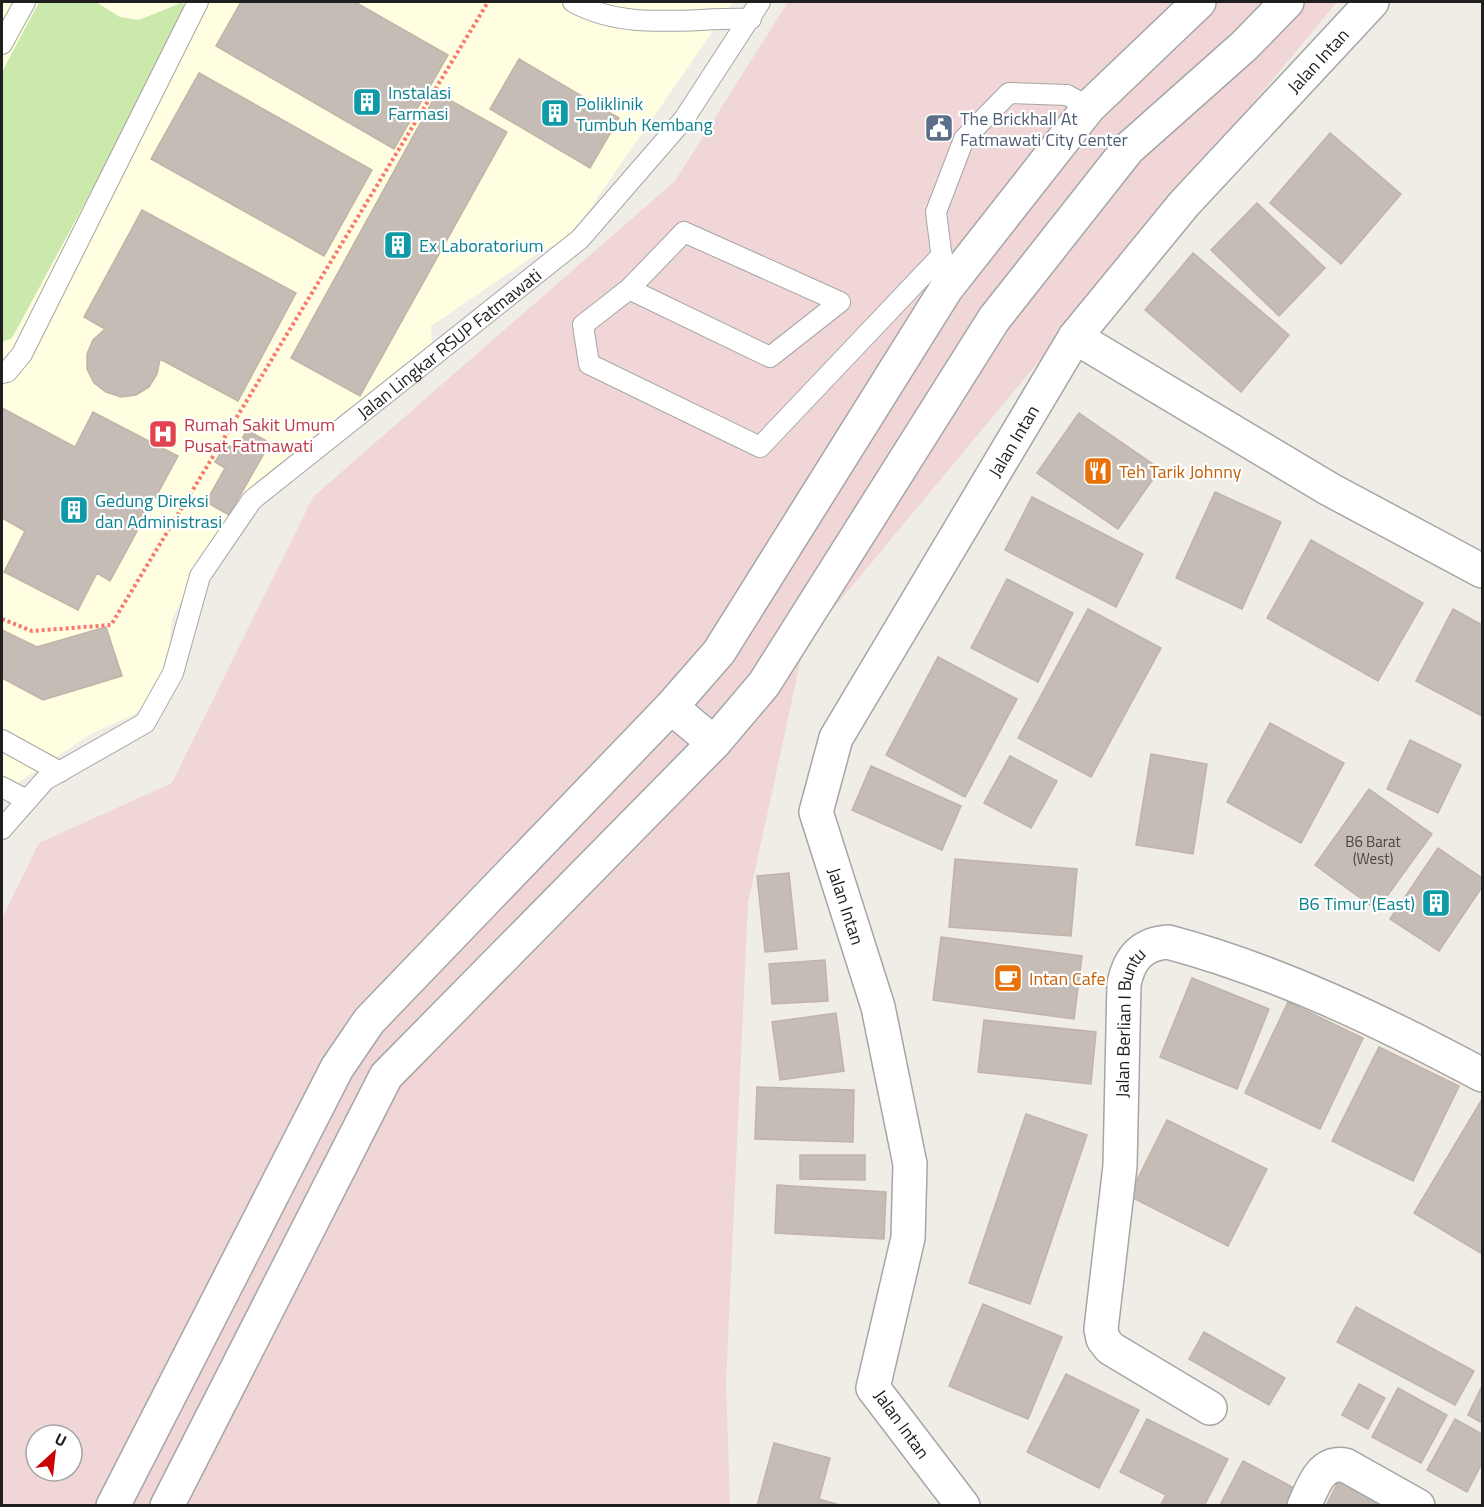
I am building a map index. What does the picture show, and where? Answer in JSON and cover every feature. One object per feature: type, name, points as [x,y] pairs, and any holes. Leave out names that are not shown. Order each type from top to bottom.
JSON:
[{"type":"street","points":[[113,1506],[337,1068],[369,1021],[671,707],[719,652],[946,289],[1089,107],[1199,2]]},
{"type":"street","points":[[167,1506],[386,1076],[714,743],[764,684],[994,319],[1128,150],[1244,46],[1287,2]]},
{"type":"street","name":"Jalan Intan","points":[[963,1506],[873,1388],[908,1238],[910,1164],[878,1007],[816,812],[836,738],[1075,337],[1184,204],[1372,2]]},
{"type":"street","points":[[1075,337],[1329,489],[1482,571]]},
{"type":"street","points":[[671,707],[714,743]]},
{"type":"street","name":"Jalan Berlian I Buntu","points":[[1210,1408],[1110,1348],[1103,1339],[1101,1329],[1120,1166],[1124,984],[1129,966],[1138,952],[1156,943],[1167,942],[1240,963],[1294,984],[1482,1075]]},
{"type":"street","points":[[1304,1506],[1317,1477],[1328,1467],[1337,1464],[1345,1465],[1418,1506]]},
{"type":"lane","points":[[2,44],[25,2]]},
{"type":"lane","points":[[2,373],[7,372],[22,354],[198,2]]},
{"type":"lane","points":[[573,2],[593,13],[636,21],[755,10]]},
{"type":"lane","name":"Jalan Lingkar RSUP Fatmawati","points":[[2,829],[45,780],[145,723],[173,673],[200,576],[252,500],[580,239],[684,119],[755,10]]},
{"type":"lane","points":[[946,289],[936,212],[964,139],[1009,93],[1067,95],[1089,107]]},
{"type":"lane","points":[[629,289],[770,357],[840,303],[684,232],[629,289],[583,325],[589,364],[760,447],[942,255]]},
{"type":"lane","points":[[2,740],[60,772]]},
{"type":"lane","points":[[2,787],[27,800]]},
{"type":"path","points":[[2,619],[32,631],[111,625],[488,2]]},
{"type":"shaded area","name":"Rumah Sakit Umum Pusat Fatmawati","points":[[2,2],[733,2],[571,236],[534,256],[431,326],[432,346],[207,550],[172,619],[167,669],[137,713],[91,734],[7,790],[2,799]]},
{"type":"shaded area","points":[[788,2],[1337,2],[804,644],[748,903],[726,1383],[730,1505],[2,1505],[2,918],[39,843],[172,783],[313,497],[675,181]]},
{"type":"green space","points":[[39,2],[96,2],[120,17],[139,20],[181,3],[191,7],[12,338],[2,342],[2,72]]},
{"type":"building","name":"Instalasi Farmasi","points":[[241,2],[355,2],[448,55],[394,149],[216,46]]},
{"type":"building","name":"Poliklinik Tumbuh Kembang","points":[[519,59],[619,118],[590,168],[490,109]]},
{"type":"building","points":[[199,73],[372,170],[324,256],[151,159]]},
{"type":"building","name":"Ex Laboratorium","points":[[437,93],[507,132],[360,396],[291,358]]},
{"type":"building","points":[[1330,133],[1401,194],[1341,264],[1270,203]]},
{"type":"building","points":[[1257,203],[1325,268],[1279,316],[1211,250]]},
{"type":"building","points":[[142,210],[296,293],[238,401],[160,359],[157,374],[149,387],[136,395],[121,397],[106,392],[94,383],[87,369],[87,354],[93,340],[105,329],[84,317]]},
{"type":"building","points":[[1193,253],[1289,335],[1241,392],[1145,310]]},
{"type":"building","name":"Gedung Direksi dan Administrasi","points":[[2,408],[75,447],[93,412],[178,456],[110,581],[97,573],[78,610],[4,572],[25,531],[2,518]]},
{"type":"building","name":"Teh Tarik Johnny","points":[[1079,413],[1160,469],[1118,529],[1037,473]]},
{"type":"building","points":[[247,430],[270,443],[229,515],[206,502],[225,468],[215,462],[226,444],[236,449]]},
{"type":"building","points":[[1215,492],[1281,522],[1242,609],[1176,578]]},
{"type":"building","points":[[1032,497],[1143,554],[1116,607],[1005,550]]},
{"type":"building","points":[[1311,540],[1423,603],[1378,681],[1267,618]]},
{"type":"building","points":[[1007,579],[1073,613],[1038,682],[971,648]]},
{"type":"building","points":[[1088,609],[1161,648],[1091,777],[1018,738]]},
{"type":"building","points":[[1453,609],[1482,625],[1482,716],[1416,681]]},
{"type":"building","points":[[106,627],[122,676],[43,700],[2,678],[2,630],[37,647]]},
{"type":"building","points":[[938,657],[1017,699],[965,797],[886,755]]},
{"type":"building","points":[[1270,723],[1344,763],[1301,843],[1227,802]]},
{"type":"building","points":[[1410,740],[1461,765],[1438,813],[1387,789]]},
{"type":"building","points":[[1151,754],[1207,764],[1193,854],[1136,845]]},
{"type":"building","points":[[1010,756],[1057,781],[1031,828],[984,803]]},
{"type":"building","points":[[871,766],[961,806],[942,850],[852,810]]},
{"type":"building","points":[[1369,789],[1432,834],[1377,910],[1315,865]]},
{"type":"building","name":"B6 Timur (East)","points":[[1438,848],[1482,878],[1482,887],[1439,951],[1390,919]]},
{"type":"building","points":[[955,859],[1077,869],[1071,936],[949,927]]},
{"type":"building","points":[[789,873],[797,949],[765,952],[757,876]]},
{"type":"building","name":"Intan Cafe","points":[[941,937],[1082,956],[1074,1019],[933,1000]]},
{"type":"building","points":[[825,960],[828,1001],[772,1004],[769,964]]},
{"type":"building","points":[[1192,978],[1269,1009],[1237,1089],[1160,1057]]},
{"type":"building","points":[[1288,1002],[1363,1038],[1320,1129],[1245,1093]]},
{"type":"building","points":[[836,1013],[844,1071],[780,1080],[772,1022]]},
{"type":"building","points":[[984,1020],[1096,1032],[1091,1084],[978,1072]]},
{"type":"building","points":[[1379,1047],[1459,1086],[1413,1181],[1332,1141]]},
{"type":"building","points":[[757,1087],[854,1090],[853,1142],[755,1139]]},
{"type":"building","points":[[1482,1102],[1482,1254],[1414,1213]]},
{"type":"building","points":[[1026,1114],[1087,1135],[1030,1304],[969,1283]]},
{"type":"building","points":[[1167,1120],[1267,1169],[1228,1246],[1129,1196]]},
{"type":"building","points":[[800,1155],[865,1155],[865,1180],[800,1179]]},
{"type":"building","points":[[777,1185],[886,1192],[884,1239],[775,1233]]},
{"type":"building","points":[[983,1304],[1062,1337],[1028,1419],[949,1386]]},
{"type":"building","points":[[1356,1307],[1474,1371],[1455,1405],[1337,1342]]},
{"type":"building","points":[[1204,1332],[1285,1378],[1269,1405],[1189,1359]]},
{"type":"building","points":[[1066,1374],[1139,1410],[1099,1488],[1027,1452]]},
{"type":"building","points":[[1359,1384],[1385,1398],[1368,1429],[1342,1415]]},
{"type":"building","points":[[1482,1386],[1482,1423],[1468,1415]]},
{"type":"building","points":[[1398,1388],[1447,1415],[1421,1463],[1372,1437]]},
{"type":"building","points":[[1147,1419],[1228,1459],[1204,1506],[1160,1506],[1166,1495],[1120,1472]]},
{"type":"building","points":[[1455,1419],[1482,1434],[1482,1463],[1467,1492],[1427,1470]]},
{"type":"building","points":[[774,1443],[830,1458],[819,1499],[843,1506],[757,1506]]},
{"type":"building","points":[[1243,1461],[1300,1491],[1292,1506],[1225,1506],[1221,1503]]},
{"type":"building","points":[[1342,1474],[1389,1506],[1326,1506]]},
{"type":"place","name":"Instalasi Farmasi","points":[[367,102]]},
{"type":"place","name":"Poliklinik Tumbuh Kembang","points":[[555,113]]},
{"type":"place","name":"The Brickhall At Fatmawati City Center","points":[[939,128]]},
{"type":"place","name":"Ex Laboratorium","points":[[398,245]]},
{"type":"place","name":"Rumah Sakit Umum Pusat Fatmawati","points":[[163,434]]},
{"type":"place","name":"Teh Tarik Johnny","points":[[1098,471]]},
{"type":"place","name":"Gedung Direksi dan Administrasi","points":[[74,510]]},
{"type":"place","name":"B6 Timur (East)","points":[[1436,903]]},
{"type":"place","name":"Intan Cafe","points":[[1008,978]]}]
